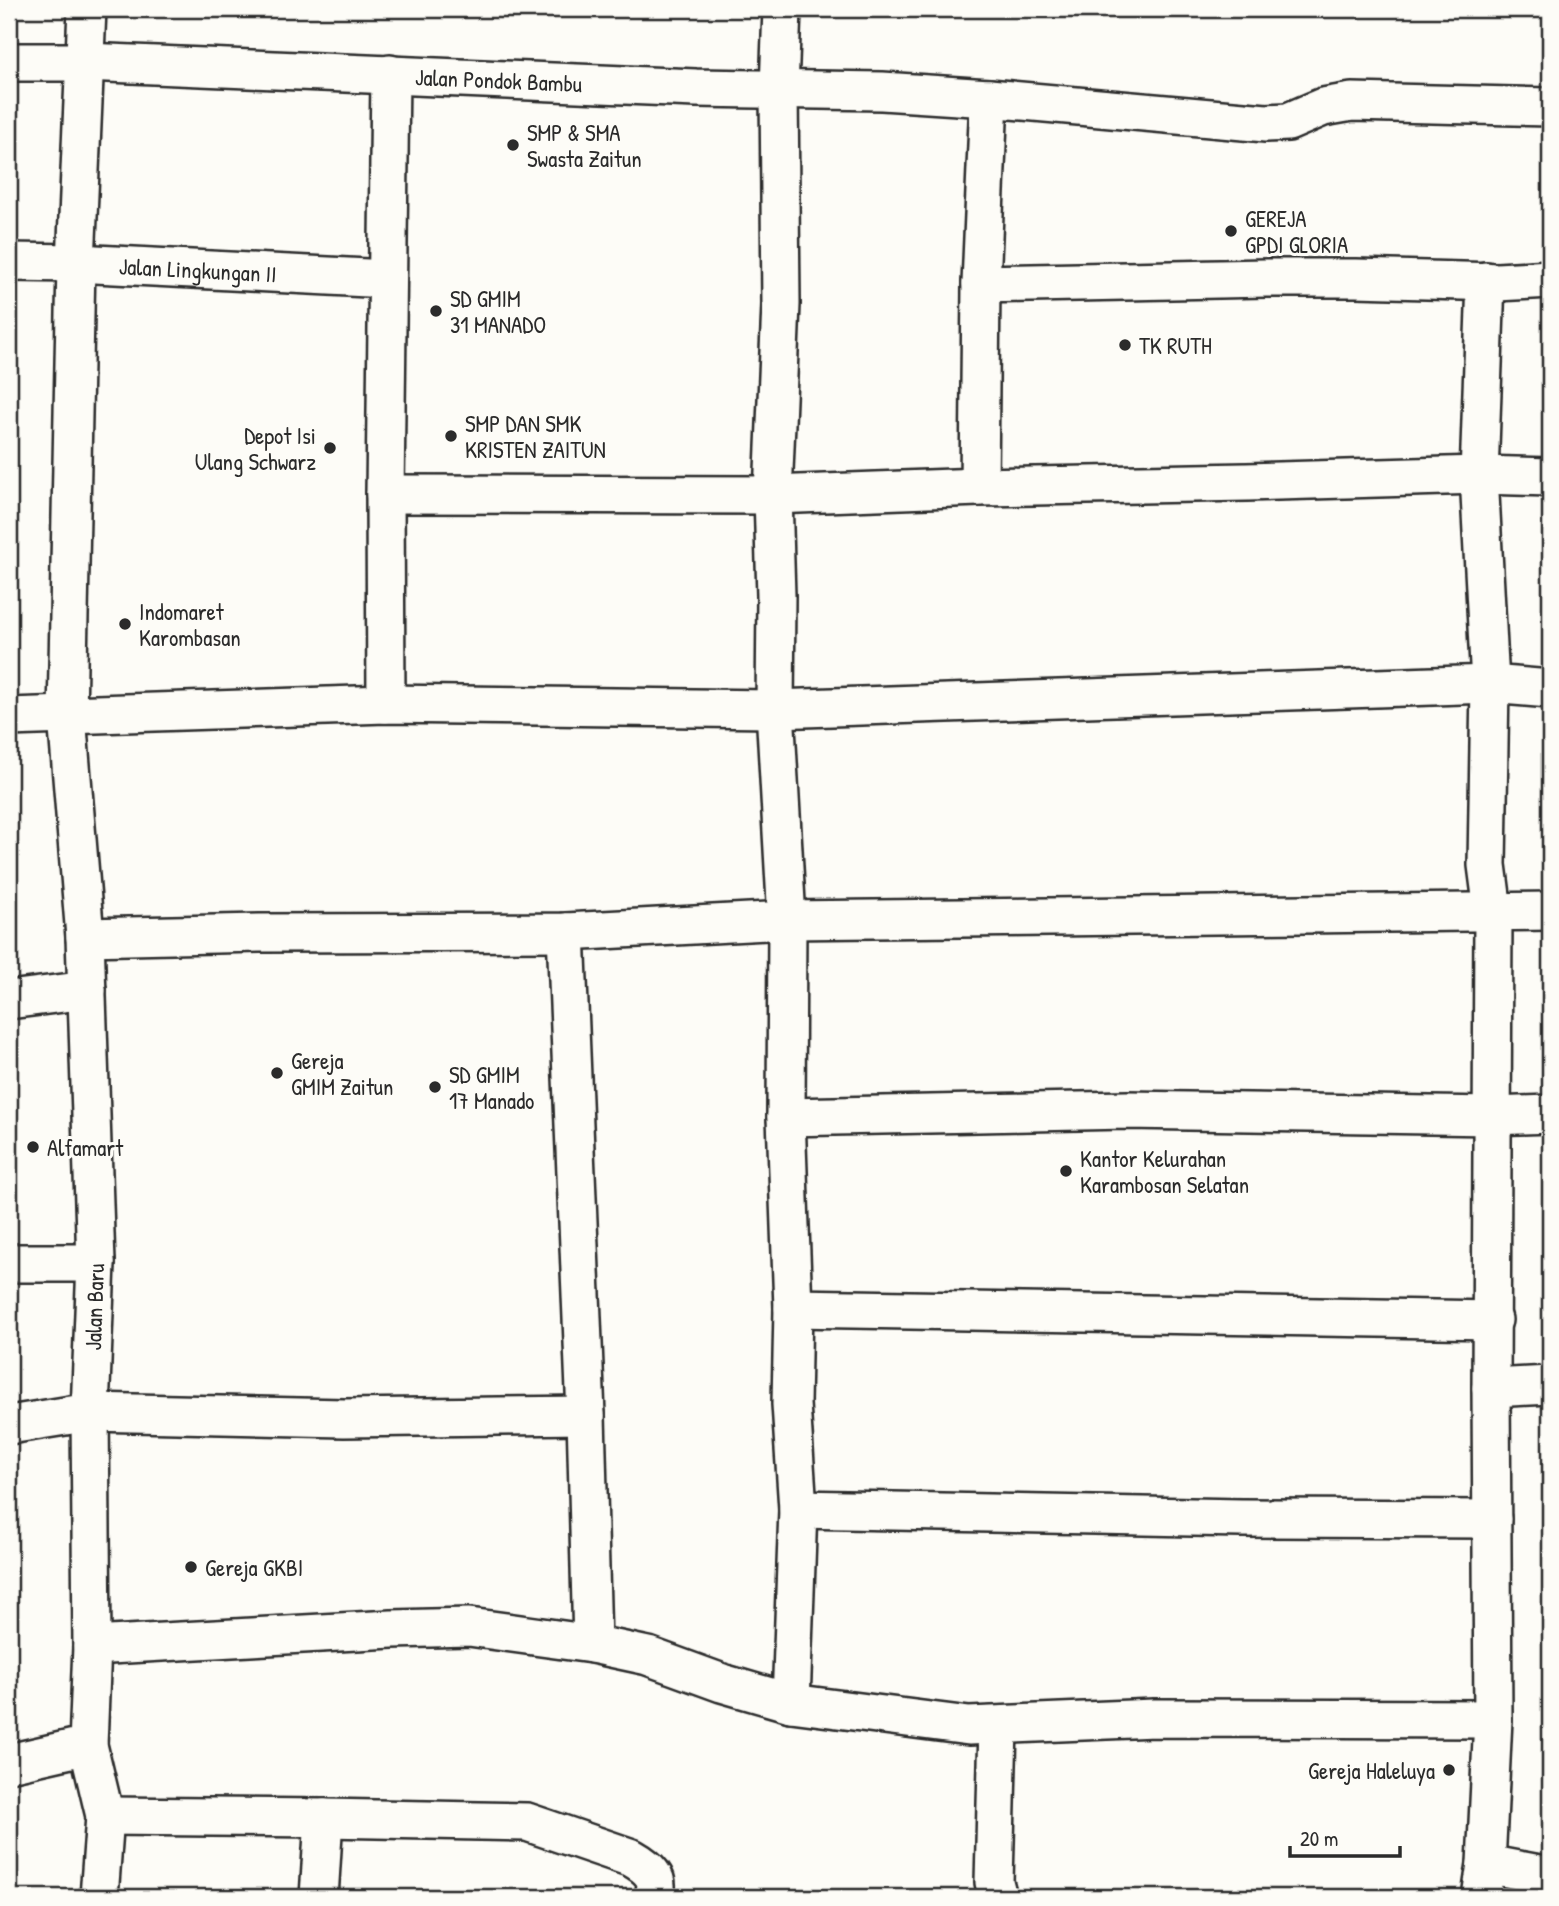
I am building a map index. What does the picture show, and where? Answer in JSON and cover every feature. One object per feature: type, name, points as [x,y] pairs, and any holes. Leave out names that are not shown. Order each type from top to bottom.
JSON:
[{"type":"street","name":"Jalan Baru","points":[[87,9],[76,263],[68,716],[85,937],[96,1264],[90,1412],[92,1646],[88,1745],[105,1816],[99,1897]]},
{"type":"street","points":[[782,9],[779,89],[781,304],[773,495],[775,709],[787,920],[786,1117],[793,1308],[791,1404],[797,1509],[791,1703]]},
{"type":"street","name":"Jalan Pondok Bambu","points":[[9,62],[85,62],[696,88],[882,92],[989,98],[1266,124],[1288,121],[1323,107],[1352,102],[1550,107]]},
{"type":"street","points":[[386,704],[385,494],[390,74]]},
{"type":"street","points":[[979,487],[981,284],[989,98]]},
{"type":"street","name":"Jalan Lingkungan II","points":[[9,262],[387,279]]},
{"type":"street","points":[[981,284],[1266,278],[1486,281],[1550,279]]},
{"type":"street","points":[[1486,281],[1479,475],[1490,684],[1487,865],[1493,911],[1493,1719],[1483,1880],[1550,1876]]},
{"type":"street","points":[[385,494],[773,495],[979,487],[1479,475],[1550,477]]},
{"type":"street","points":[[9,717],[386,704],[775,709],[1490,684],[1550,688]]},
{"type":"street","points":[[85,937],[273,932],[566,932],[787,920],[1550,911]]},
{"type":"street","points":[[566,932],[586,1415],[592,1644]]},
{"type":"street","points":[[9,1000],[87,990]]},
{"type":"street","points":[[786,1117],[1126,1110],[1492,1116],[1550,1114]]},
{"type":"street","points":[[9,1263],[96,1264]]},
{"type":"street","points":[[793,1308],[1493,1320]]},
{"type":"street","points":[[1491,1388],[1550,1385]]},
{"type":"street","points":[[9,1425],[90,1412],[344,1418],[586,1415]]},
{"type":"street","points":[[797,1509],[1227,1518],[1492,1519]]},
{"type":"street","points":[[92,1646],[469,1627],[592,1644],[648,1656],[722,1683],[791,1703],[969,1727],[1154,1718],[1493,1719]]},
{"type":"street","points":[[998,1726],[994,1882],[998,1897]]},
{"type":"street","points":[[9,1763],[88,1745]]},
{"type":"street","points":[[105,1816],[527,1822],[632,1858],[647,1867],[655,1879],[656,1890],[653,1897]]},
{"type":"street","points":[[319,1897],[324,1818]]},
{"type":"place","name":"SMP & SMA Swasta Zaitun","points":[[513,145]]},
{"type":"place","name":"GEREJA GPDI GLORIA","points":[[1231,231]]},
{"type":"place","name":"SD GMIM 31 MANADO","points":[[436,311]]},
{"type":"place","name":"TK RUTH","points":[[1125,345]]},
{"type":"place","name":"SMP DAN SMK KRISTEN ZAITUN","points":[[451,436]]},
{"type":"place","name":"Depot Isi Ulang Schwarz","points":[[330,448]]},
{"type":"place","name":"Indomaret Karombasan","points":[[125,624]]},
{"type":"place","name":"Gereja GMIM Zaitun","points":[[277,1073]]},
{"type":"place","name":"SD GMIM 17 Manado","points":[[435,1087]]},
{"type":"place","name":"Alfamart","points":[[33,1147]]},
{"type":"place","name":"Kantor Kelurahan Karambosan Selatan","points":[[1066,1171]]},
{"type":"place","name":"Gereja GKBI","points":[[191,1567]]},
{"type":"place","name":"Gereja Haleluya","points":[[1449,1770]]}]
